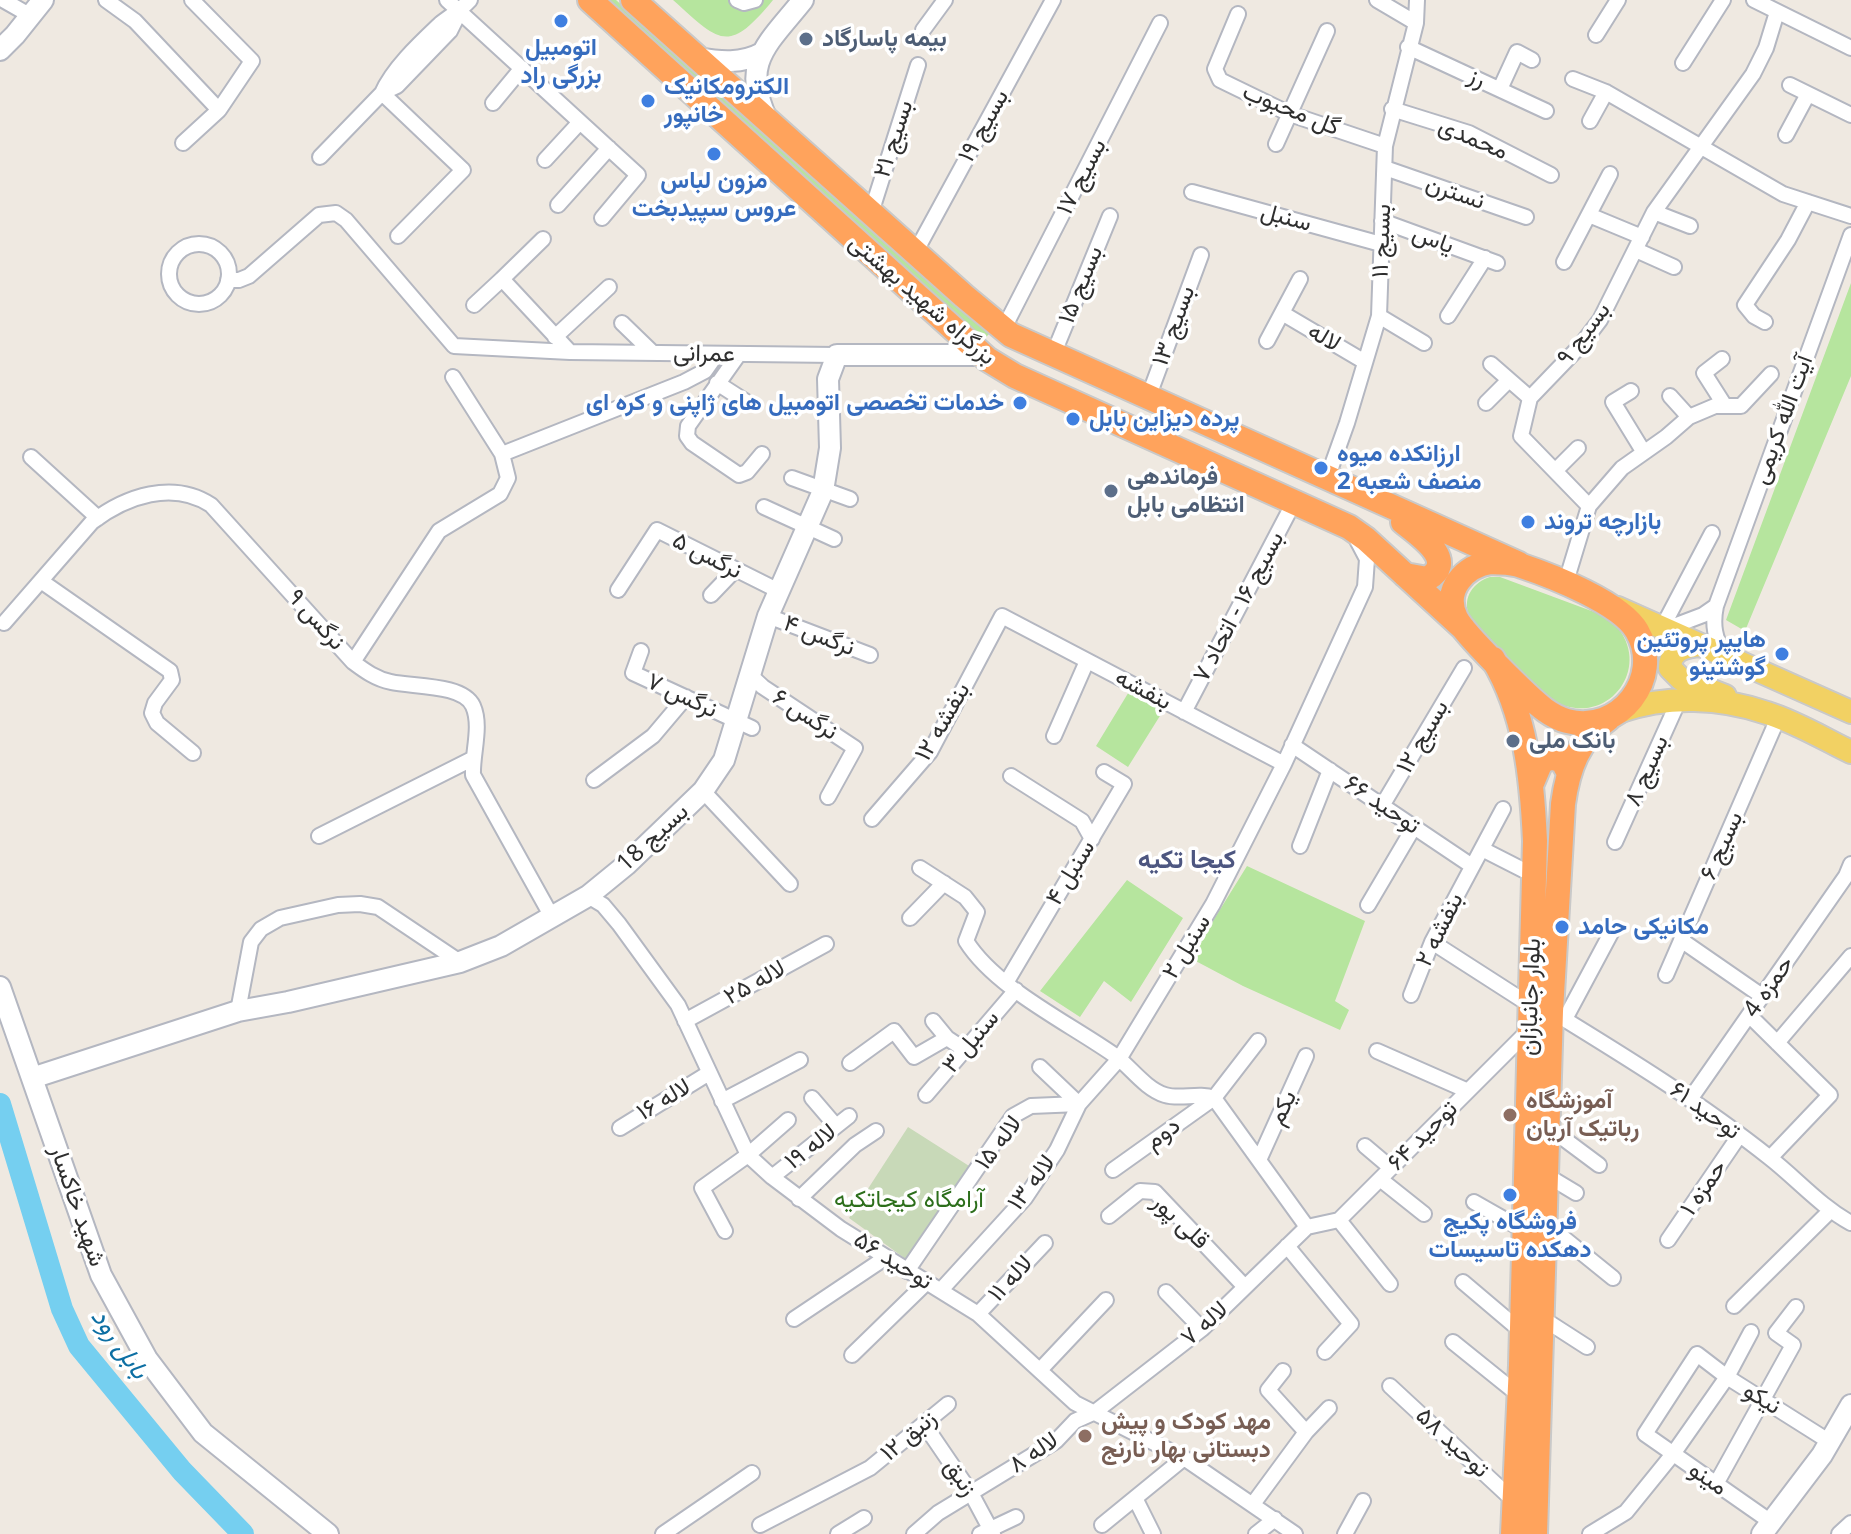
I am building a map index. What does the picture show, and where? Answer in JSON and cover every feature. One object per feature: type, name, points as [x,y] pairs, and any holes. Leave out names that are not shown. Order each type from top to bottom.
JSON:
[{"type":"highway","name":"بزرگراه شهید بهشتی","points":[[590,0],[982,355],[1015,376],[1349,527],[1463,628],[1539,705],[1562,720],[1593,723],[1615,715]]},
{"type":"highway","name":"بزرگراه شهید بهشتی","points":[[633,0],[1003,330],[1611,605]]},
{"type":"highway","points":[[1374,500],[1396,515],[1438,555],[1439,566],[1432,576],[1421,580],[1405,575]]},
{"type":"highway","points":[[1463,628],[1456,619],[1452,597],[1461,576],[1480,564],[1519,564]]},
{"type":"highway","name":"بلوار جانبازان","points":[[1513,1534],[1522,1332],[1535,1227],[1546,1175],[1549,1012],[1563,804],[1569,773],[1583,741],[1633,700],[1645,671],[1645,656],[1635,627],[1611,605]]},
{"type":"highway","name":"بلوار جانبازان","points":[[1493,659],[1504,679],[1524,737],[1532,783],[1535,876],[1549,1012]]},
{"type":"highway","points":[[1532,783],[1540,764],[1548,757],[1562,760],[1569,773]]},
{"type":"highway","name":"بلوار جانبازان","points":[[1535,1534],[1542,1318],[1535,1227],[1529,1030],[1549,1012]]},
{"type":"main road","points":[[1611,605],[1851,712]]},
{"type":"main road","points":[[1701,645],[1686,647],[1672,655],[1670,663],[1673,672],[1681,679],[1774,716],[1851,752]]},
{"type":"main road","points":[[1615,715],[1650,702],[1679,700],[1774,716]]},
{"type":"street","points":[[0,50],[37,8],[3,0]]},
{"type":"street","points":[[106,0],[135,21],[219,110]]},
{"type":"street","points":[[183,143],[219,110],[252,61],[192,0]]},
{"type":"street","points":[[447,0],[638,175],[602,218]]},
{"type":"street","points":[[320,157],[382,93],[388,79],[441,23],[460,11],[470,0]]},
{"type":"street","points":[[737,0],[744,3],[755,0]]},
{"type":"street","points":[[768,121],[759,101],[756,69],[762,53],[803,0]]},
{"type":"street","points":[[923,30],[945,0]]},
{"type":"street","name":"بسیج ۱۹","points":[[915,253],[1053,0]]},
{"type":"street","points":[[1377,0],[1416,23]]},
{"type":"street","name":"بسیج ۱۱","points":[[1327,479],[1379,316],[1385,146],[1416,23],[1417,0]]},
{"type":"street","points":[[1596,35],[1618,0]]},
{"type":"street","points":[[1683,63],[1723,0]]},
{"type":"street","points":[[1754,0],[1851,48]]},
{"type":"street","name":"بسیج ۹","points":[[1530,398],[1581,345],[1600,320],[1654,212],[1753,74],[1766,48],[1777,12]]},
{"type":"street","name":"گل محبوب","points":[[1238,14],[1215,69],[1220,80],[1290,114],[1385,146]]},
{"type":"street","name":"بسیج ۱۷","points":[[1003,330],[1160,23]]},
{"type":"street","points":[[1276,144],[1327,31]]},
{"type":"street","name":"رز","points":[[1408,47],[1546,111]]},
{"type":"street","points":[[1500,89],[1517,52],[1532,60]]},
{"type":"street","points":[[698,58],[729,61],[762,53]]},
{"type":"street","name":"بسیج ۲۱","points":[[871,213],[918,65]]},
{"type":"street","points":[[493,103],[522,68]]},
{"type":"street","points":[[1573,79],[1606,92],[1783,194],[1851,216]]},
{"type":"street","points":[[1790,85],[1851,115]]},
{"type":"street","points":[[1590,121],[1606,92]]},
{"type":"street","points":[[382,93],[463,170],[398,236]]},
{"type":"street","points":[[1786,135],[1808,94]]},
{"type":"street","name":"محمدی","points":[[1392,109],[1469,133],[1551,175]]},
{"type":"street","points":[[545,160],[580,122]]},
{"type":"street","points":[[558,205],[609,148]]},
{"type":"street","name":"نسترن","points":[[1385,168],[1526,217]]},
{"type":"street","points":[[1564,262],[1610,174]]},
{"type":"street","name":"سنبل","points":[[1192,192],[1381,244]]},
{"type":"street","points":[[1765,322],[1754,316],[1745,305],[1788,240],[1808,202]]},
{"type":"street","points":[[1654,212],[1690,226]]},
{"type":"street","name":"عمرانی","points":[[228,280],[249,276],[319,215],[336,213],[346,220],[454,346],[570,352],[837,355]]},
{"type":"street","points":[[1589,215],[1674,267]]},
{"type":"street","name":"بسیج ۱۵","points":[[1053,355],[1110,216]]},
{"type":"street","name":"یاس","points":[[1382,221],[1491,261],[1448,316]]},
{"type":"street","name":"آیت الله کریمی","points":[[1716,606],[1851,235]]},
{"type":"street","points":[[474,305],[543,239]]},
{"type":"street","points":[[190,245],[210,246],[225,259],[228,280],[219,296],[194,303],[178,295],[172,287],[170,267],[174,257],[190,245]]},
{"type":"street","name":"بسیج ۱۳","points":[[1148,398],[1201,255]]},
{"type":"street","points":[[502,279],[570,352]]},
{"type":"street","points":[[1267,341],[1300,279]]},
{"type":"street","points":[[555,337],[609,287]]},
{"type":"street","name":"لاله","points":[[1282,313],[1365,362]]},
{"type":"street","points":[[1379,316],[1424,343]]},
{"type":"street","points":[[622,323],[653,353]]},
{"type":"street","points":[[502,454],[684,382],[705,371],[717,354]]},
{"type":"street","points":[[739,354],[688,426],[687,436],[692,443],[739,475],[747,472],[762,454]]},
{"type":"street","points":[[837,355],[982,355]]},
{"type":"street","name":"بسیج 18","points":[[32,1078],[238,1011],[460,962],[501,946],[588,896],[626,865],[703,791],[744,725],[750,675],[768,616],[823,491],[830,448],[828,379],[837,355]]},
{"type":"street","points":[[1722,359],[1704,373],[1725,406]]},
{"type":"street","points":[[1491,364],[1530,398],[1521,436],[1589,506]]},
{"type":"street","points":[[1565,585],[1589,506],[1622,468],[1689,417],[1715,406],[1741,406],[1771,374]]},
{"type":"street","points":[[353,662],[439,531],[500,494],[508,478],[502,454],[453,377]]},
{"type":"street","points":[[1486,403],[1509,380]]},
{"type":"street","points":[[717,383],[748,403]]},
{"type":"street","points":[[1631,391],[1613,402],[1643,451]]},
{"type":"street","points":[[1670,396],[1689,417]]},
{"type":"street","points":[[1555,471],[1578,448]]},
{"type":"street","points":[[31,457],[98,518]]},
{"type":"street","points":[[792,478],[850,499]]},
{"type":"street","name":"نرگس ۹","points":[[4,623],[98,518],[109,510],[156,492],[177,491],[197,495],[211,505],[353,662],[367,673],[390,682],[454,691],[468,698],[474,707],[476,721],[473,775],[552,917]]},
{"type":"street","name":"بسیج ۱۶ - اتحاد ۷","points":[[1184,712],[1294,502]]},
{"type":"street","points":[[764,507],[834,539]]},
{"type":"street","name":"سنبل ۲","points":[[1119,1059],[1213,904],[1284,764],[1365,587],[1367,559],[1349,527]]},
{"type":"street","name":"نرگس ۵","points":[[618,590],[657,530],[779,591]]},
{"type":"street","points":[[1664,629],[1712,533]]},
{"type":"street","points":[[711,595],[735,570]]},
{"type":"street","points":[[41,581],[170,671],[172,680],[155,703],[152,713],[157,723],[193,753]]},
{"type":"street","points":[[1664,629],[1703,615],[1716,606]]},
{"type":"street","points":[[1716,606],[1713,622],[1716,640],[1724,656]]},
{"type":"street","name":"نرگس ۴","points":[[768,616],[870,655]]},
{"type":"street","name":"بنفشه","points":[[1002,616],[1284,764]]},
{"type":"street","name":"بنفشه ۱۲","points":[[872,819],[930,752],[1002,616]]},
{"type":"street","name":"نرگس ۷","points":[[641,651],[633,673],[744,725]]},
{"type":"street","points":[[1054,736],[1087,661]]},
{"type":"street","name":"بسیج ۱۲","points":[[1382,806],[1464,668]]},
{"type":"street","name":"نرگس ۶","points":[[750,675],[763,687],[855,748],[828,797]]},
{"type":"street","points":[[594,780],[653,736],[686,697]]},
{"type":"street","name":"بسیج ۸","points":[[1615,842],[1679,700]]},
{"type":"street","name":"بسیج ۶","points":[[1666,975],[1774,716]]},
{"type":"street","name":"توحید ۶۶","points":[[1292,745],[1472,866]]},
{"type":"street","points":[[319,836],[472,759]]},
{"type":"street","points":[[1300,846],[1330,770]]},
{"type":"street","name":"سنبل ۴","points":[[1011,986],[1124,784],[1104,772]]},
{"type":"street","points":[[1011,776],[1082,821],[1092,839]]},
{"type":"street","points":[[703,791],[790,884]]},
{"type":"street","name":"بنفشه ۲","points":[[1411,995],[1432,942],[1503,809]]},
{"type":"street","points":[[1368,905],[1414,827]]},
{"type":"street","points":[[1482,849],[1535,876]]},
{"type":"street","points":[[920,868],[965,897],[977,912],[966,941],[976,956],[1011,986],[1119,1059],[1147,1085],[1166,1096],[1204,1094],[1214,1098],[1307,1227],[1339,1220],[1390,1284]]},
{"type":"street","name":"حمزه 4","points":[[1691,1098],[1849,873]]},
{"type":"street","points":[[910,918],[944,883]]},
{"type":"street","name":"توحید ۵۶","points":[[588,896],[603,905],[619,924],[678,1005],[748,1155],[772,1177],[885,1258],[978,1314],[1075,1403],[1184,1458],[1295,1534]]},
{"type":"street","points":[[238,1011],[251,942],[261,929],[280,918],[338,905],[378,907],[460,962]]},
{"type":"street","points":[[1432,942],[1549,1012],[1611,933]]},
{"type":"street","points":[[1681,940],[1762,996]]},
{"type":"street","name":"لاله ۲۵","points":[[685,1021],[826,944]]},
{"type":"street","points":[[1777,1043],[1851,956]]},
{"type":"street","name":"سنبل ۳","points":[[926,1095],[965,1050],[1011,986]]},
{"type":"street","name":"شهید خاکسار","points":[[0,987],[101,1275],[147,1359],[203,1433],[328,1534]]},
{"type":"street","name":"توحید ۶۱","points":[[1549,1012],[1691,1098],[1770,1158],[1830,1211],[1851,1223]]},
{"type":"street","points":[[1749,1015],[1830,1095],[1770,1158]]},
{"type":"street","points":[[933,1021],[947,1038],[965,1050]]},
{"type":"street","name":"توحید ۶۴","points":[[1339,1220],[1529,1030]]},
{"type":"street","name":"سنبل ۳","points":[[850,1063],[894,1031],[914,1057],[947,1038]]},
{"type":"street","name":"دوم","points":[[1113,1170],[1214,1098],[1258,1041]]},
{"type":"street","points":[[1377,1051],[1468,1091]]},
{"type":"street","name":"یکم","points":[[1259,1160],[1306,1056]]},
{"type":"street","points":[[1040,1067],[1079,1104],[1119,1059]]},
{"type":"street","points":[[722,1101],[800,1060]]},
{"type":"street","name":"لاله ۱۶","points":[[620,1128],[709,1073]]},
{"type":"street","points":[[812,1098],[836,1126]]},
{"type":"street","name":"لاله ۱۵","points":[[907,1271],[1013,1116],[1031,1106],[1079,1104]]},
{"type":"street","name":"لاله ۱۳","points":[[941,1290],[1025,1198],[1057,1150],[1079,1104]]},
{"type":"street","name":"لاله ۱۹","points":[[772,1177],[849,1116]]},
{"type":"street","points":[[725,1231],[702,1188],[748,1155],[788,1120]]},
{"type":"street","points":[[1548,1127],[1599,1165]]},
{"type":"street","points":[[799,1199],[855,1145],[876,1131]]},
{"type":"street","name":"حمزه ۱","points":[[1668,1240],[1739,1136]]},
{"type":"street","points":[[1365,1146],[1391,1168]]},
{"type":"street","points":[[1546,1175],[1576,1193]]},
{"type":"street","points":[[1380,1179],[1424,1214]]},
{"type":"street","name":"قلی پور","points":[[1109,1216],[1140,1191],[1155,1192],[1245,1287]]},
{"type":"street","points":[[1474,1202],[1535,1227],[1613,1278]]},
{"type":"street","points":[[1734,1306],[1830,1211]]},
{"type":"street","name":"لاله ۷","points":[[1095,1412],[1202,1329],[1307,1227]]},
{"type":"street","name":"لاله ۱۱","points":[[978,1314],[1045,1243]]},
{"type":"street","points":[[1287,1246],[1351,1324],[1325,1352]]},
{"type":"street","points":[[794,1319],[885,1258]]},
{"type":"street","points":[[852,1355],[927,1282]]},
{"type":"street","points":[[1463,1282],[1522,1332]]},
{"type":"street","points":[[1166,1292],[1202,1329]]},
{"type":"street","points":[[1040,1370],[1106,1300]]},
{"type":"street","points":[[1716,1484],[1793,1345],[1776,1333],[1796,1307]]},
{"type":"street","points":[[1542,1318],[1587,1347]]},
{"type":"street","points":[[1590,1534],[1626,1512],[1673,1454],[1727,1377],[1751,1332]]},
{"type":"street","points":[[1453,1342],[1520,1396]]},
{"type":"street","name":"نیکو","points":[[1645,1434],[1697,1354],[1727,1377],[1830,1442]]},
{"type":"street","points":[[1283,1371],[1268,1390],[1306,1432]]},
{"type":"street","name":"توحید ۵۸","points":[[1390,1386],[1514,1501]]},
{"type":"street","name":"زنبق ۱۲","points":[[760,1525],[870,1468],[948,1404]]},
{"type":"street","points":[[1767,1528],[1830,1442],[1851,1405]]},
{"type":"street","points":[[1253,1504],[1306,1432],[1329,1408]]},
{"type":"street","name":"لاله ۸","points":[[914,1534],[938,1513],[1056,1441],[1075,1421],[1095,1412]]},
{"type":"street","name":"زنبق","points":[[924,1424],[971,1493],[987,1532]]},
{"type":"street","name":"مینو","points":[[1645,1434],[1716,1484],[1767,1528]]},
{"type":"street","points":[[1102,1525],[1184,1458]]},
{"type":"street","points":[[663,1534],[752,1473]]},
{"type":"street","points":[[1135,1498],[1153,1534]]},
{"type":"street","points":[[1345,1534],[1363,1501]]},
{"type":"street","points":[[987,1532],[1016,1517]]},
{"type":"street","points":[[838,1534],[864,1518]]},
{"type":"street","points":[[1256,1534],[1275,1519]]},
{"type":"street","points":[[1839,1534],[1851,1523]]},
{"type":"green space","points":[[608,0],[616,0],[989,334],[984,339]]},
{"type":"green space","points":[[673,0],[773,0],[745,29],[724,36],[713,33]]},
{"type":"green space","points":[[1851,283],[1851,376],[1745,631],[1726,620]]},
{"type":"green space","points":[[1490,577],[1500,577],[1605,616],[1622,634],[1629,653],[1628,672],[1620,688],[1607,701],[1589,708],[1568,707],[1546,696],[1492,643],[1469,615],[1468,596],[1479,583]]},
{"type":"green space","points":[[1130,690],[1163,711],[1128,767],[1096,746]]},
{"type":"green space","points":[[1247,866],[1365,921],[1335,1001],[1349,1010],[1340,1030],[1190,958]]},
{"type":"green space","points":[[1127,880],[1183,918],[1131,1002],[1104,981],[1080,1017],[1040,991]]},
{"type":"green space","name":"آرامگاه کیجاتکیه","points":[[908,1127],[977,1171],[914,1265],[849,1218]]},
{"type":"waterway","name":"بابل رود","points":[[0,1104],[62,1309],[79,1346],[182,1471],[243,1534]]},
{"type":"place","name":"اتومبیل بزرگی راد","points":[[561,21]]},
{"type":"place","name":"بیمه پاسارگاد","points":[[806,39]]},
{"type":"place","name":"الکترومکانیک خانپور","points":[[648,101]]},
{"type":"place","name":"مزون لباس عروس سپیدبخت","points":[[714,154]]},
{"type":"place","name":"خدمات تخصصی اتومبیل های ژاپنی و کره ای","points":[[1020,403]]},
{"type":"place","name":"پرده دیزاین بابل","points":[[1073,419]]},
{"type":"place","name":"ارزانکده میوه منصف شعبه 2","points":[[1321,468]]},
{"type":"place","name":"فرماندهی انتظامی بابل","points":[[1111,491]]},
{"type":"place","name":"بازارچه تروند","points":[[1528,522]]},
{"type":"place","name":"هایپر پروتئین گوشتینو","points":[[1782,654]]},
{"type":"place","name":"بانک ملی","points":[[1513,741]]},
{"type":"place","name":"مکانیکی حامد","points":[[1562,927]]},
{"type":"place","name":"آموزشگاه رباتیک آریان","points":[[1510,1115]]},
{"type":"place","name":"فروشگاه پکیج دهکده تاسیسات","points":[[1510,1195]]},
{"type":"place","name":"مهد کودک و پیش دبستانی بهار نارنج","points":[[1085,1436]]},
{"type":"district","name":"کیجا تکیه","points":[[1187,861]]}]
